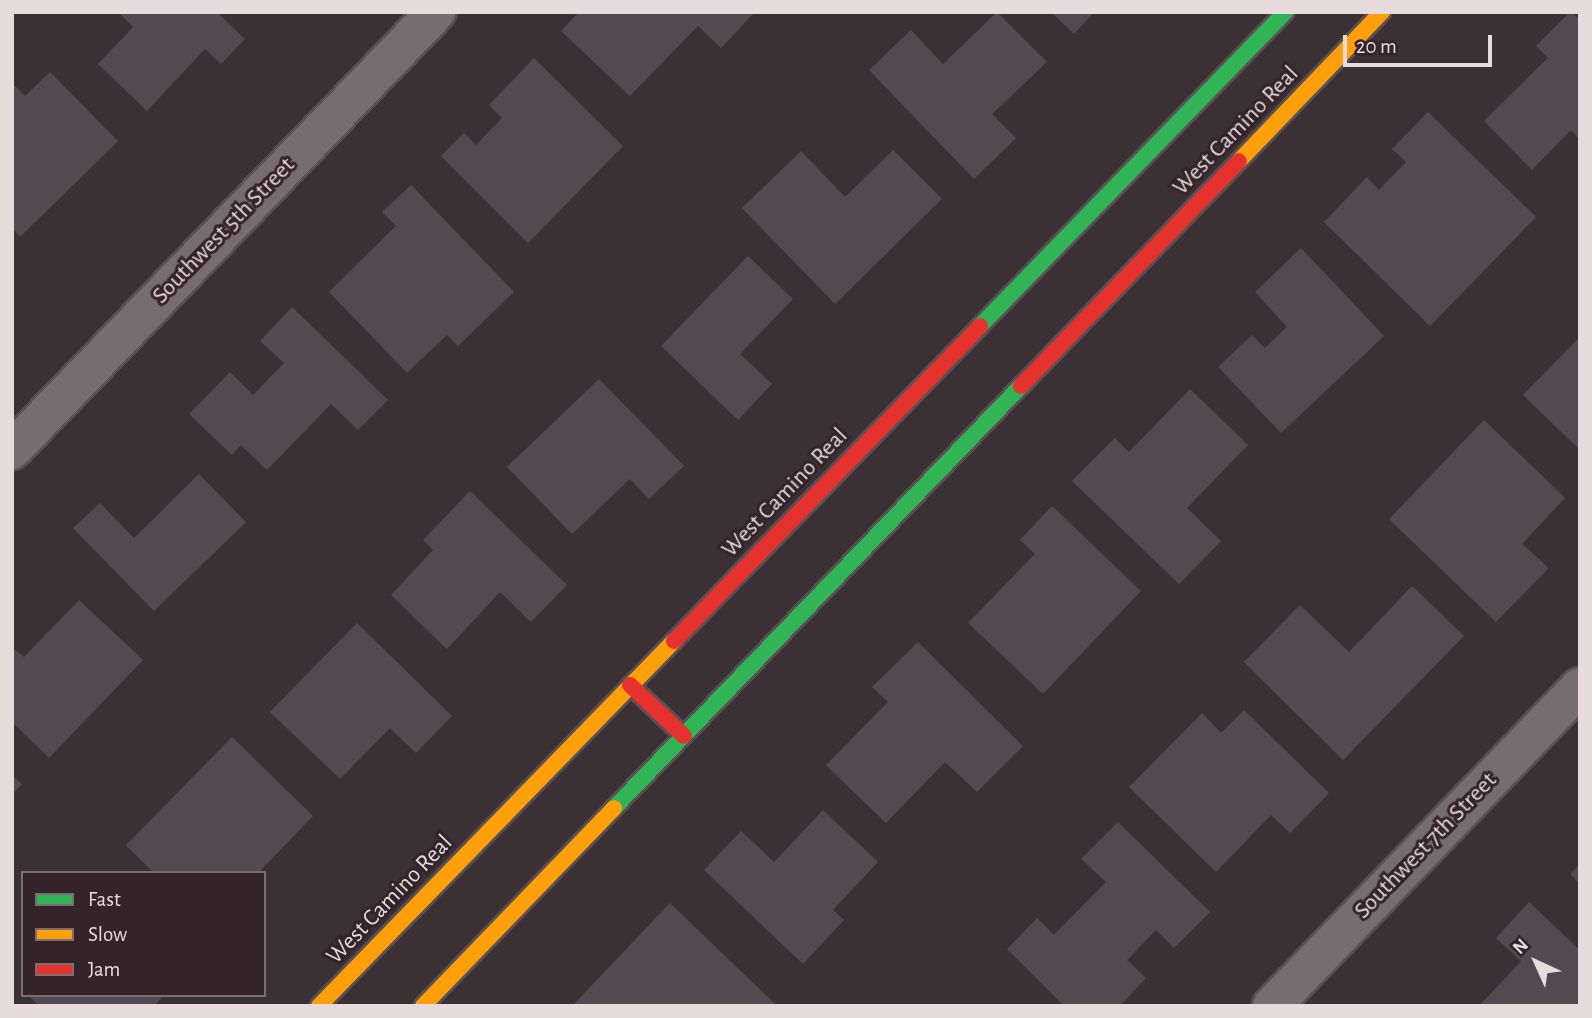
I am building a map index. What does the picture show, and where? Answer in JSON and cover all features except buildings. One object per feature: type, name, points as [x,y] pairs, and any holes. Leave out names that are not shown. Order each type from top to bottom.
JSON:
[{"type":"street","name":"Southwest 5th Street","points":[[12,450],[436,12]]},
{"type":"street","name":"West Camino Real","points":[[319,1006],[1285,12]]},
{"type":"street","name":"West Camino Real","points":[[423,1006],[1382,12]]},
{"type":"street","points":[[630,685],[684,736]]},
{"type":"street","name":"Southwest 7th Street","points":[[1272,1006],[1580,687]]},
{"type":"traffic: fast","points":[[980,326],[1285,12]]},
{"type":"traffic: fast","points":[[614,808],[1021,386]]},
{"type":"traffic: slow","points":[[1239,161],[1382,12]]},
{"type":"traffic: slow","points":[[319,1006],[674,641]]},
{"type":"traffic: slow","points":[[423,1006],[614,808]]},
{"type":"traffic: jam","points":[[1021,386],[1239,161]]},
{"type":"traffic: jam","points":[[674,641],[980,326]]},
{"type":"traffic: jam","points":[[630,685],[684,736]]}]
